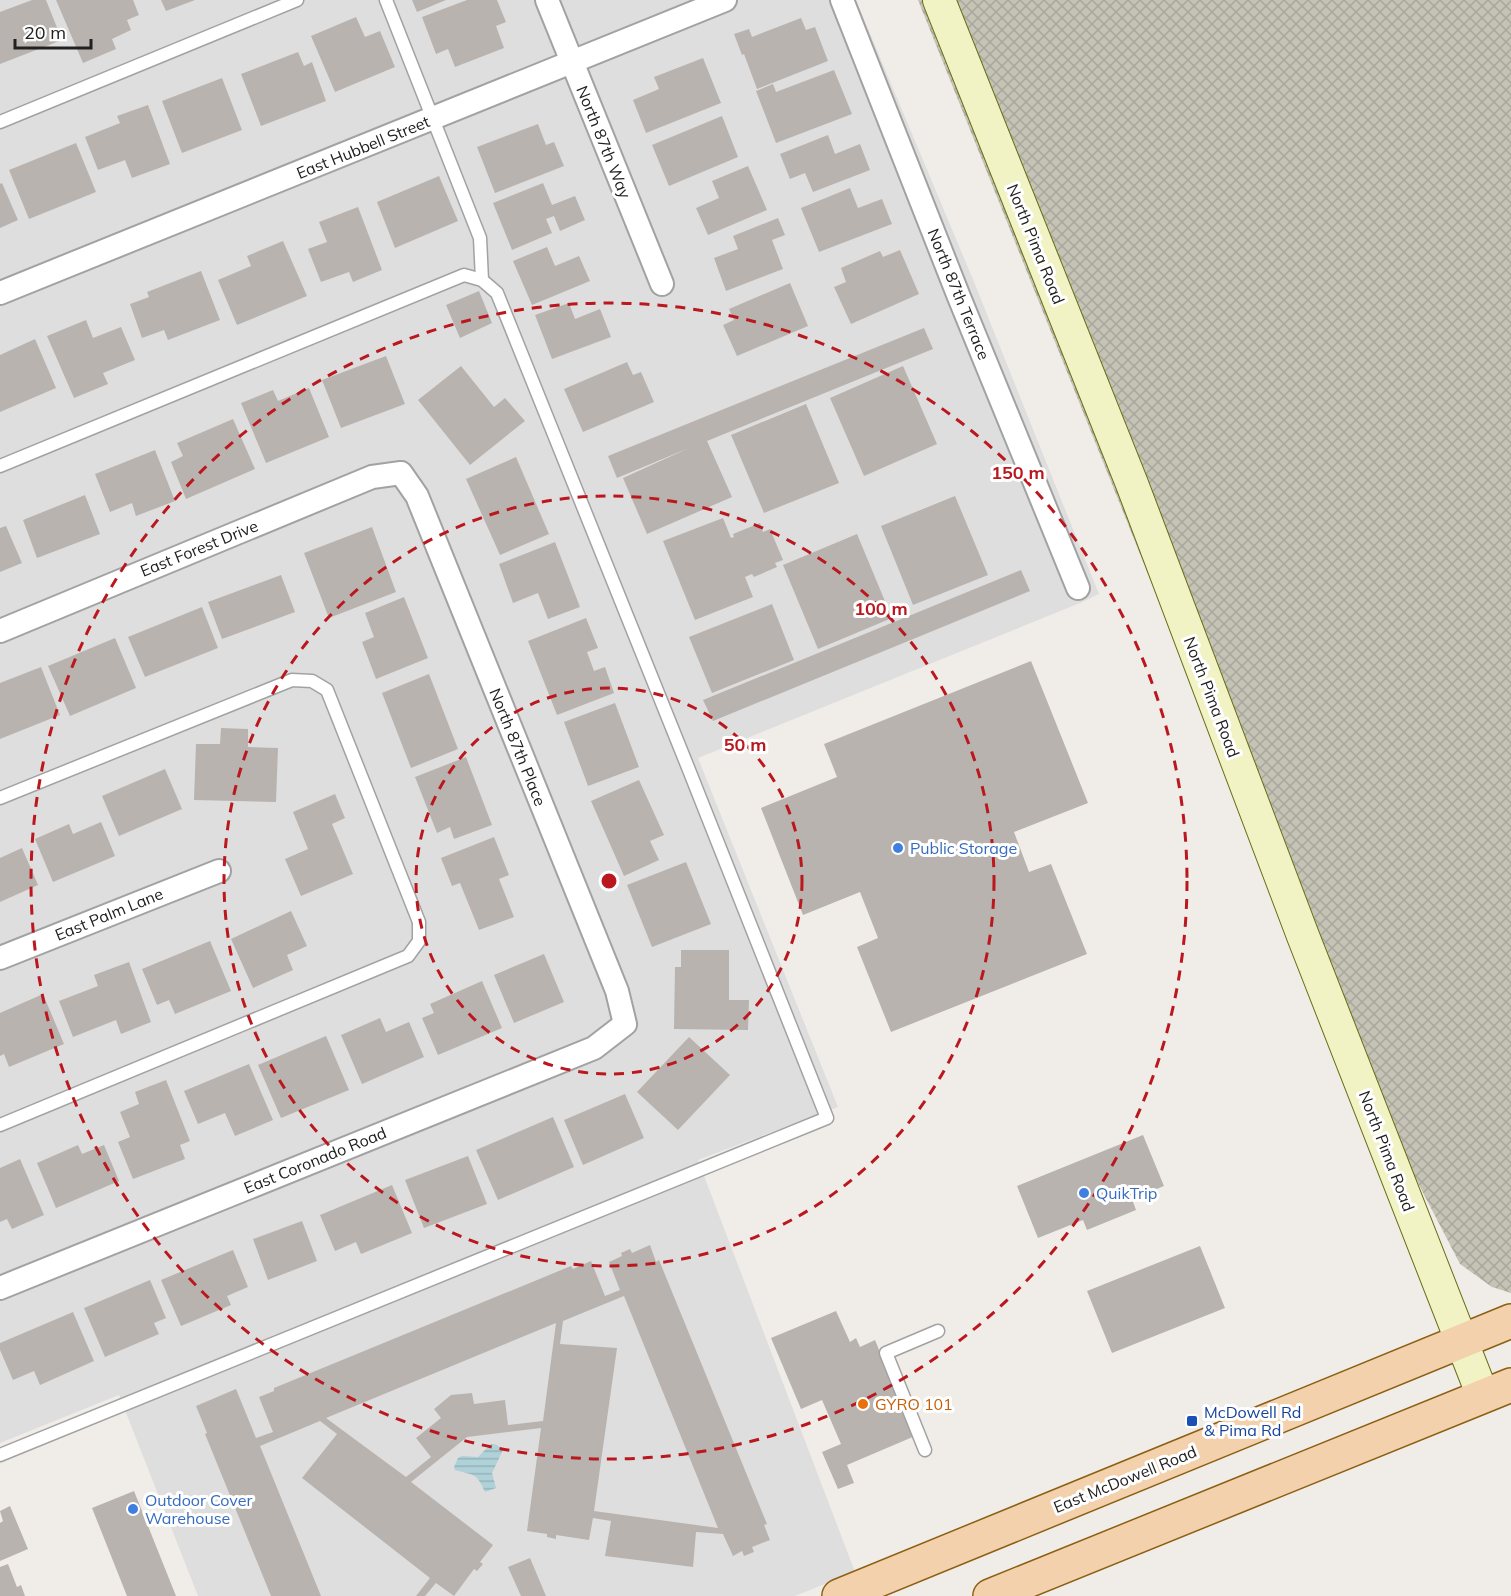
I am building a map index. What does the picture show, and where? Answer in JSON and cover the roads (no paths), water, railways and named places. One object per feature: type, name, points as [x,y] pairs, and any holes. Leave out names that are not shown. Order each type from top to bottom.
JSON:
[{"type":"main road","name":"North Pima Road","points":[[939,0],[1132,484],[1303,936],[1462,1342],[1497,1390]]},
{"type":"main road","name":"East McDowell Road","points":[[839,1596],[1511,1321]]},
{"type":"main road","points":[[990,1596],[1497,1390]]},
{"type":"street","name":"North 87th Way","points":[[547,0],[662,284]]},
{"type":"street","name":"East Hubbell Street","points":[[0,294],[725,0]]},
{"type":"street","name":"North 87th Terrace","points":[[842,0],[959,297],[1078,588]]},
{"type":"street","name":"East Forest Drive","points":[[0,631],[372,477],[401,473]]},
{"type":"street","name":"North 87th Place","points":[[401,473],[417,496],[617,991],[625,1024]]},
{"type":"street","name":"East Palm Lane","points":[[0,958],[219,871]]},
{"type":"street","name":"East Coronado Road","points":[[0,1288],[594,1048],[625,1024]]},
{"type":"lane","points":[[0,122],[297,0]]},
{"type":"lane","points":[[386,0],[480,238],[482,280]]},
{"type":"lane","points":[[0,466],[464,275],[482,280],[496,293],[827,1118],[0,1455]]},
{"type":"lane","points":[[0,798],[292,680],[312,681],[327,690],[419,922],[418,941],[408,956],[0,1125]]},
{"type":"lane","points":[[925,1450],[886,1353],[938,1331]]},
{"type":"water","points":[[491,1444],[503,1450],[492,1473],[496,1488],[485,1492],[477,1478],[455,1470],[454,1467],[458,1458],[478,1457]]},
{"type":"place","name":"Public Storage","points":[[898,848]]},
{"type":"place","name":"QuikTrip","points":[[1084,1193]]},
{"type":"place","name":"GYRO 101","points":[[863,1404]]},
{"type":"place","name":"McDowell Rd & Pima Rd","points":[[1192,1421]]},
{"type":"place","name":"Outdoor Cover Warehouse","points":[[133,1509]]}]
